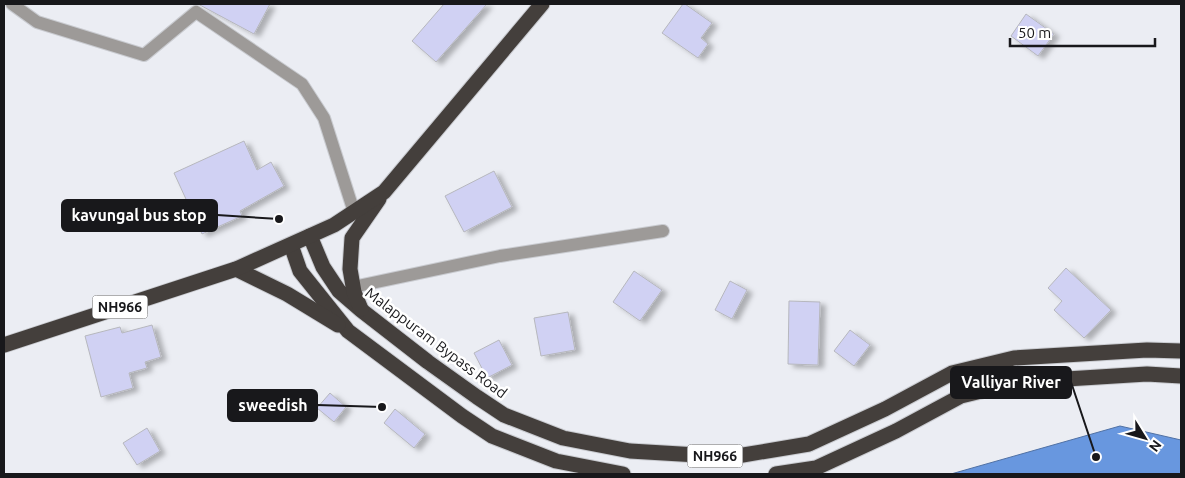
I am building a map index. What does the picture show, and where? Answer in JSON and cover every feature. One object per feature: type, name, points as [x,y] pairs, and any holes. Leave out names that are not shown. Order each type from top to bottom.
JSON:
[{"type":"highway","points":[[361,310],[353,288],[350,269],[352,238],[384,192],[542,4]]},
{"type":"highway","points":[[236,269],[334,225],[384,192]]},
{"type":"highway","name":"Malappuram Bypass Road","points":[[310,236],[323,267],[339,290],[361,310],[428,362],[504,415],[562,438],[630,451],[731,457],[809,444],[885,409],[952,373],[1014,358],[1147,350],[1181,351]]},
{"type":"highway","points":[[290,245],[300,271],[348,331]]},
{"type":"highway","points":[[236,269],[287,294],[348,331],[492,436],[556,461],[623,474]]},
{"type":"highway","name":"NH966","points":[[4,345],[236,269]]},
{"type":"highway","points":[[776,474],[816,468],[896,431],[961,396],[1018,382],[1147,374],[1181,376]]},
{"type":"street","points":[[12,4],[37,22],[144,55],[196,12],[302,84],[324,118],[354,212]]},
{"type":"street","points":[[353,288],[500,256],[663,231]]},
{"type":"water","points":[[1120,426],[1181,440],[1181,474],[951,474]]},
{"type":"building","points":[[198,4],[270,4],[254,34]]},
{"type":"building","points":[[444,4],[487,4],[436,62],[412,41]]},
{"type":"building","points":[[683,4],[712,23],[701,38],[708,44],[698,58],[662,33]]},
{"type":"building","points":[[1026,14],[1054,34],[1038,56],[1011,36]]},
{"type":"building","points":[[244,141],[257,170],[271,162],[284,186],[240,211],[242,216],[202,234],[174,173]]},
{"type":"building","points":[[494,171],[512,207],[464,232],[445,196]]},
{"type":"building","points":[[1066,268],[1111,310],[1084,338],[1054,310],[1062,301],[1048,288]]},
{"type":"building","points":[[634,271],[662,290],[640,321],[613,302]]},
{"type":"building","points":[[730,281],[747,290],[732,319],[715,310]]},
{"type":"building","points":[[789,301],[820,302],[818,365],[788,364]]},
{"type":"building","points":[[568,312],[575,350],[541,356],[534,318]]},
{"type":"building","points":[[152,325],[161,357],[145,362],[147,368],[129,373],[133,388],[101,397],[85,336],[120,327],[122,333]]},
{"type":"building","points":[[850,330],[870,345],[854,366],[834,351]]},
{"type":"building","points":[[499,340],[512,365],[487,378],[474,353]]},
{"type":"building","points":[[330,393],[346,407],[334,422],[317,408]]},
{"type":"building","points":[[395,409],[425,434],[414,448],[384,423]]},
{"type":"building","points":[[147,428],[160,451],[137,465],[123,443]]},
{"type":"place","name":"kavungal bus stop","points":[[279,219]]},
{"type":"place","name":"sweedish","points":[[382,407]]},
{"type":"place","name":"Valliyar River","points":[[1096,457]]}]
